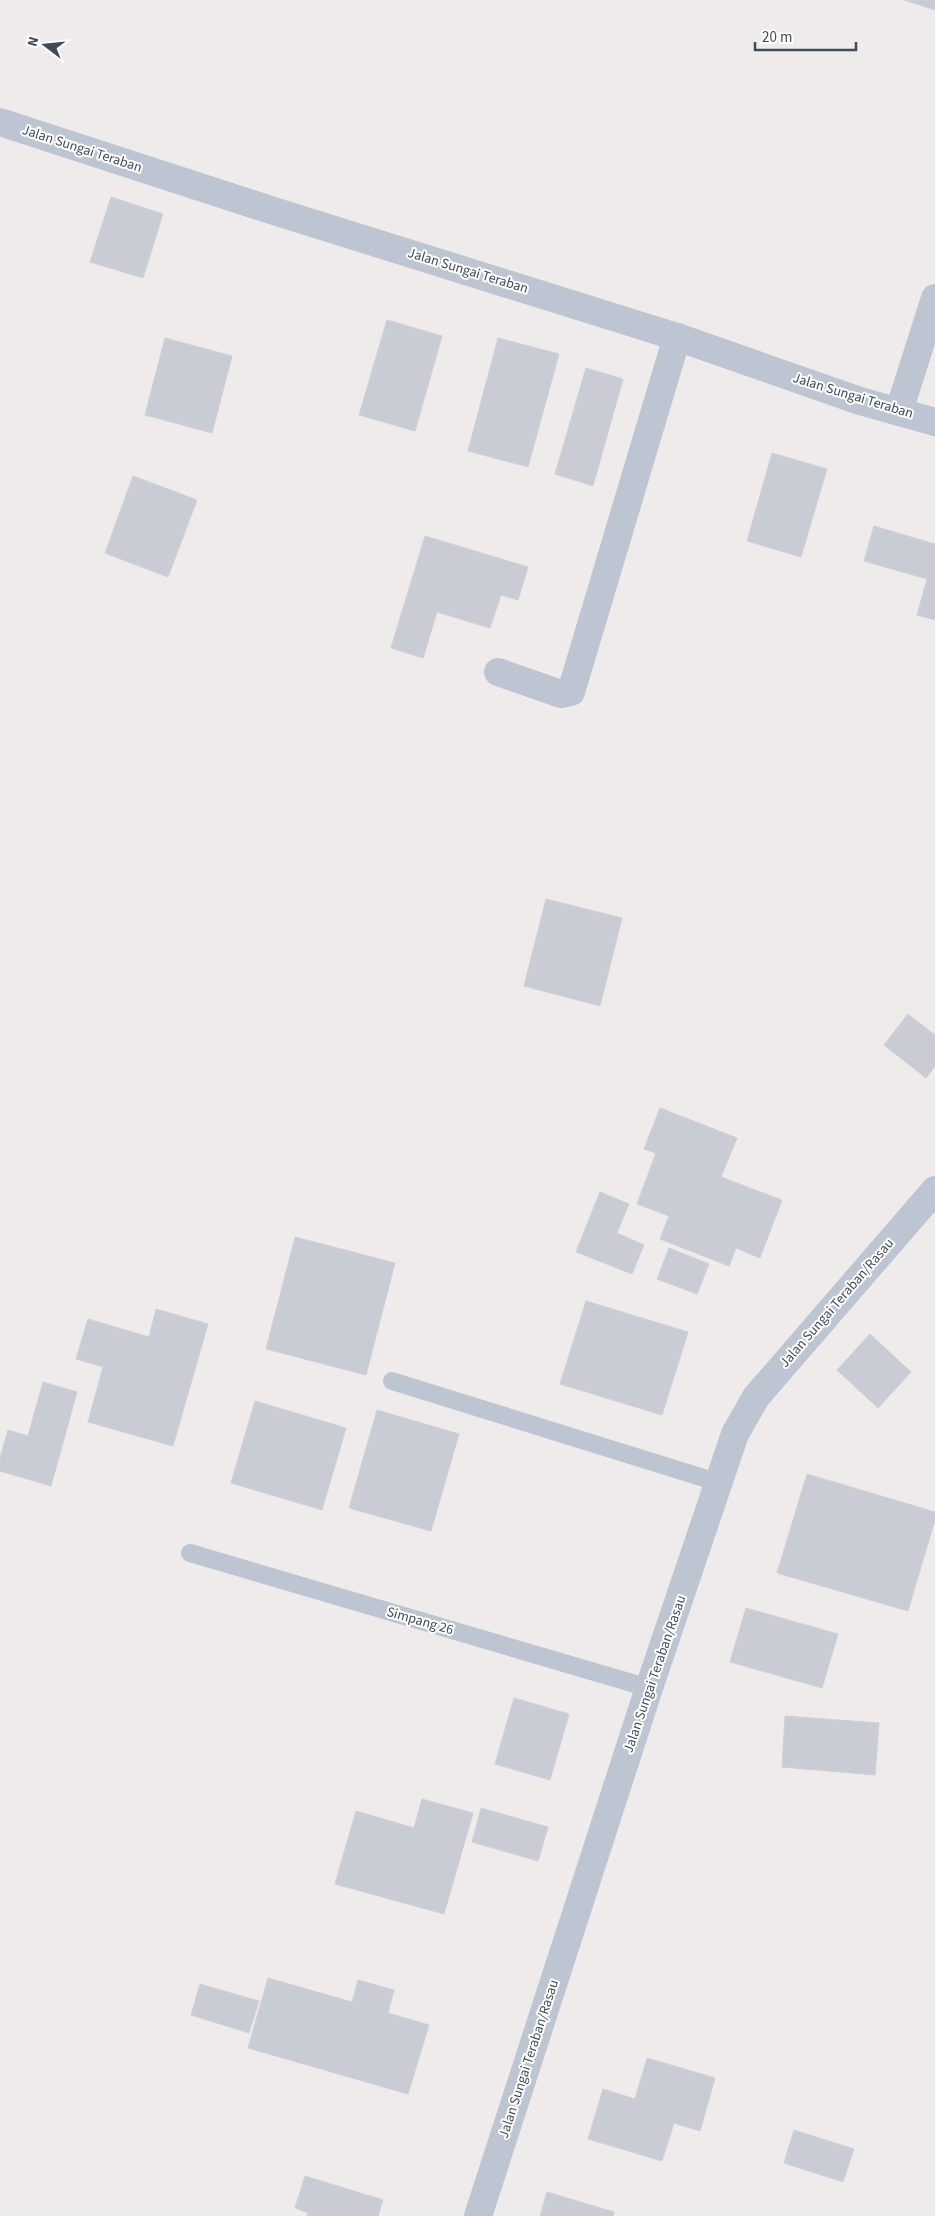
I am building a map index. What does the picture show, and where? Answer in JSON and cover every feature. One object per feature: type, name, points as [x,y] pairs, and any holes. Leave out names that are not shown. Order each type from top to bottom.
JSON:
[{"type":"street","name":"Jalan Sungai Teraban","points":[[0,122],[277,212],[677,337],[860,401],[935,422]]},
{"type":"street","points":[[900,411],[935,298]]},
{"type":"street","points":[[498,672],[561,694],[571,692],[677,337]]},
{"type":"street","name":"Jalan Sungai Teraban/Rasau","points":[[478,2216],[649,1688],[720,1483],[735,1434],[756,1397],[935,1190]]},
{"type":"lane","points":[[392,1381],[720,1483]]},
{"type":"lane","name":"Simpang 26","points":[[190,1553],[649,1688]]},
{"type":"building","points":[[904,0],[935,0],[935,10]]},
{"type":"building","points":[[111,197],[163,214],[143,278],[90,262]]},
{"type":"building","points":[[387,320],[442,336],[415,431],[359,415]]},
{"type":"building","points":[[165,338],[232,356],[212,433],[145,415]]},
{"type":"building","points":[[498,338],[559,354],[528,467],[468,451]]},
{"type":"building","points":[[586,368],[623,379],[593,486],[555,474]]},
{"type":"building","points":[[772,453],[827,469],[801,557],[747,541]]},
{"type":"building","points":[[133,476],[197,500],[168,577],[105,553]]},
{"type":"building","points":[[874,526],[935,544],[935,620],[917,615],[927,579],[864,561]]},
{"type":"building","points":[[425,536],[528,567],[518,600],[501,595],[490,628],[437,612],[423,658],[391,648]]},
{"type":"building","points":[[546,899],[622,918],[600,1006],[524,986]]},
{"type":"building","points":[[908,1014],[935,1035],[935,1066],[926,1078],[884,1045]]},
{"type":"building","points":[[660,1108],[737,1138],[721,1177],[782,1200],[760,1258],[736,1248],[729,1266],[660,1239],[669,1216],[637,1204],[656,1153],[644,1149]]},
{"type":"building","points":[[600,1192],[629,1204],[617,1233],[644,1245],[632,1274],[576,1252]]},
{"type":"building","points":[[295,1237],[395,1263],[366,1375],[266,1349]]},
{"type":"building","points":[[669,1248],[709,1264],[697,1294],[657,1279]]},
{"type":"building","points":[[586,1301],[688,1332],[662,1415],[560,1384]]},
{"type":"building","points":[[156,1309],[208,1324],[173,1446],[88,1422],[103,1367],[76,1359],[88,1319],[149,1337]]},
{"type":"building","points":[[870,1334],[911,1372],[878,1408],[837,1370]]},
{"type":"building","points":[[43,1382],[77,1392],[51,1486],[0,1471],[0,1458],[8,1430],[28,1436]]},
{"type":"building","points":[[255,1401],[346,1428],[322,1510],[231,1483]]},
{"type":"building","points":[[377,1410],[459,1434],[431,1531],[349,1508]]},
{"type":"building","points":[[807,1474],[935,1512],[935,1520],[908,1611],[777,1573]]},
{"type":"building","points":[[746,1608],[838,1634],[822,1688],[730,1662]]},
{"type":"building","points":[[514,1698],[569,1714],[550,1780],[495,1764]]},
{"type":"building","points":[[785,1716],[879,1723],[875,1775],[782,1767]]},
{"type":"building","points":[[422,1799],[473,1813],[444,1914],[335,1884],[356,1811],[414,1828]]},
{"type":"building","points":[[481,1808],[548,1827],[538,1861],[472,1842]]},
{"type":"building","points":[[268,1978],[352,2002],[358,1980],[394,1990],[388,2013],[429,2025],[408,2094],[248,2048]]},
{"type":"building","points":[[200,1984],[259,2001],[249,2033],[191,2015]]},
{"type":"building","points":[[647,2058],[715,2078],[700,2131],[674,2123],[662,2161],[588,2139],[603,2089],[635,2099]]},
{"type":"building","points":[[794,2130],[854,2149],[843,2182],[784,2163]]},
{"type":"building","points":[[305,2176],[383,2200],[378,2216],[307,2216],[308,2213],[295,2208]]},
{"type":"building","points":[[547,2192],[614,2212],[613,2216],[540,2216]]}]
